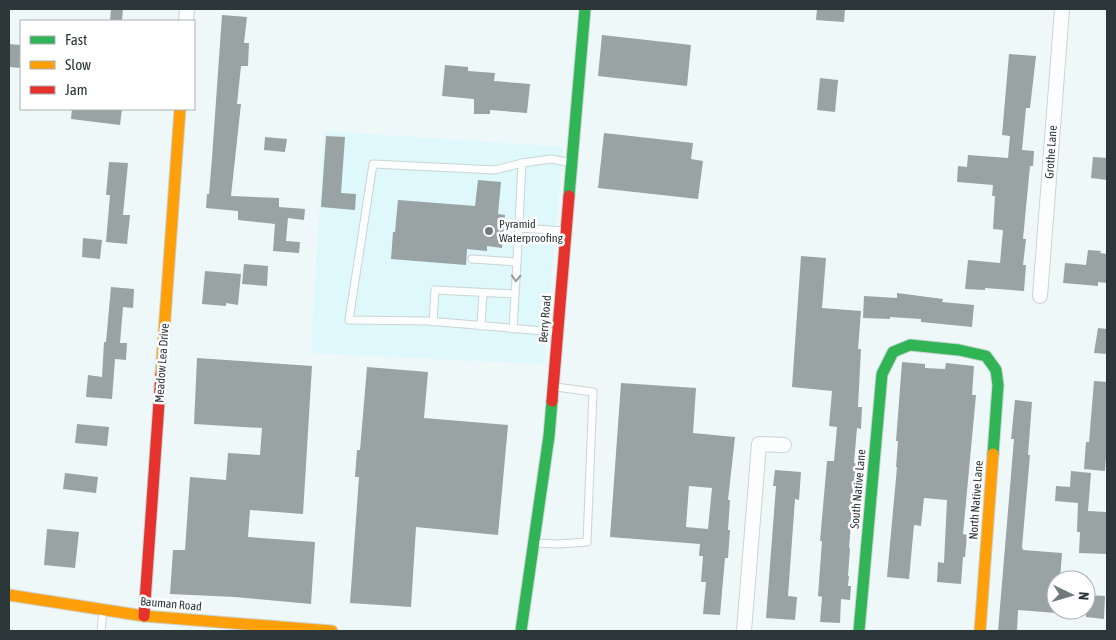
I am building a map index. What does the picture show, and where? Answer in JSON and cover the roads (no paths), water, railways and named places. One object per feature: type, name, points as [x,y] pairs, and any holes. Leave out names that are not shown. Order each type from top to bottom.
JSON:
[{"type":"street","name":"Berry Road","points":[[521,631],[549,436],[585,9]]},
{"type":"street","name":"Grothe Lane","points":[[1040,296],[1062,9]]},
{"type":"street","name":"Meadow Lea Drive","points":[[144,616],[180,110]]},
{"type":"street","name":"North Native Lane","points":[[893,352],[910,345],[960,350],[986,356],[996,370],[998,385],[980,631]]},
{"type":"street","name":"South Native Lane","points":[[860,626],[882,374],[893,352]]},
{"type":"street","points":[[744,631],[758,444],[784,445]]},
{"type":"street","name":"Bauman Road","points":[[9,595],[144,616],[332,631]]},
{"type":"lane","points":[[557,332],[433,322],[349,320],[373,164],[495,170],[522,163],[551,159],[572,163]]},
{"type":"lane","points":[[513,329],[522,163]]},
{"type":"lane","points":[[519,228],[566,231]]},
{"type":"lane","points":[[472,259],[517,262]]},
{"type":"lane","points":[[433,322],[435,290],[516,294]]},
{"type":"lane","points":[[480,326],[483,293]]},
{"type":"lane","points":[[534,543],[587,542],[593,392],[553,387]]},
{"type":"lane","points":[[101,631],[103,610]]},
{"type":"place","name":"Pyramid Waterproofing","points":[[489,231]]}]
